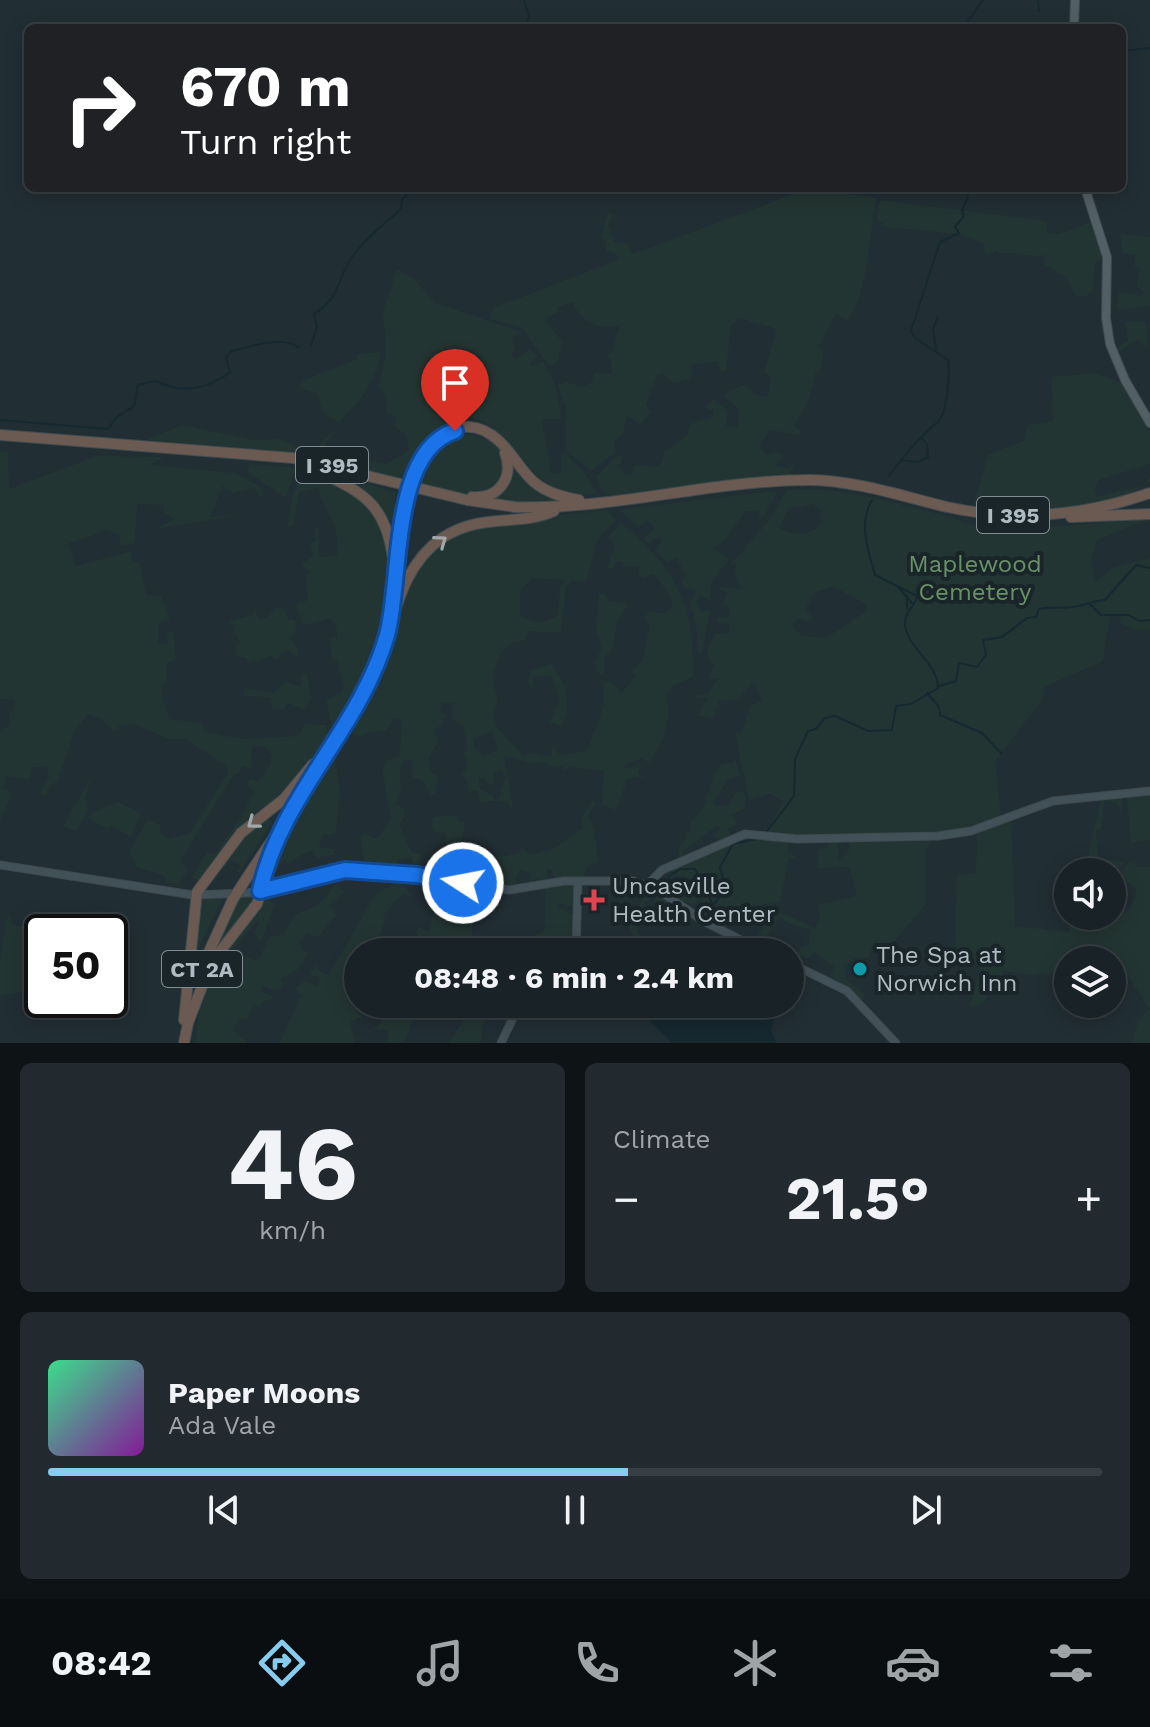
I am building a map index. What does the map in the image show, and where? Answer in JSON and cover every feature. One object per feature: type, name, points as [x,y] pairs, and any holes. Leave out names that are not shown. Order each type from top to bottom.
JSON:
[{"type":"highway","name":"CT 2A","points":[[336,735],[372,666],[390,605],[406,494],[419,457],[433,440],[450,430],[471,428],[497,438],[541,487],[562,496],[597,502]]},
{"type":"highway","points":[[411,479],[431,446],[452,432],[481,433],[504,451],[508,474],[494,494],[477,498],[434,491]]},
{"type":"highway","name":"I 395","points":[[0,437],[23,442],[309,466],[480,508],[554,511],[784,484],[858,490],[984,518],[1071,517],[1150,496]]},
{"type":"highway","name":"I 395","points":[[0,437],[279,456],[342,467],[512,507],[784,484],[851,484],[996,514],[1046,515],[1150,496]]},
{"type":"highway","points":[[309,466],[351,486],[380,518],[392,555],[390,605]]},
{"type":"highway","points":[[1112,505],[1150,483]]},
{"type":"highway","points":[[389,630],[406,494]]},
{"type":"highway","name":"CT 2A","points":[[234,895],[367,686],[411,572],[441,540],[477,522],[554,511]]},
{"type":"highway","points":[[1071,517],[1150,514]]},
{"type":"highway","name":"CT 2A","points":[[182,1043],[205,958],[234,895],[317,760],[328,748]]},
{"type":"highway","points":[[186,1022],[191,893],[240,834],[284,799],[317,760]]},
{"type":"highway","points":[[186,1022],[212,961],[255,908],[270,855],[311,778]]},
{"type":"main road","points":[[1074,24],[1075,0]]},
{"type":"main road","points":[[1086,192],[1107,252],[1110,344],[1125,380],[1150,423]]},
{"type":"main road","points":[[647,885],[658,872],[732,838],[764,835],[802,839],[954,834],[1053,801],[1150,791]]},
{"type":"main road","points":[[0,865],[191,893],[260,891],[345,870],[417,875],[509,890],[578,881],[627,880],[660,891],[705,922],[737,938]]},
{"type":"main road","points":[[576,938],[578,881]]},
{"type":"main road","points":[[804,970],[850,993],[896,1043]]},
{"type":"main road","points":[[499,1043],[512,1018]]},
{"type":"main road","points":[[499,1043],[513,1018]]},
{"type":"green space","points":[[799,192],[836,192],[876,198],[858,302],[848,320],[835,314],[819,347],[824,354],[820,371],[816,372],[809,399],[794,426],[801,431],[800,435],[770,430],[759,445],[766,455],[776,452],[783,455],[776,466],[789,469],[797,459],[787,479],[606,496],[595,477],[619,454],[623,458],[619,467],[626,475],[632,474],[634,466],[661,465],[664,452],[687,435],[690,424],[713,417],[713,410],[707,410],[706,405],[714,399],[727,411],[726,425],[738,427],[739,409],[722,395],[746,384],[755,395],[768,397],[771,376],[764,373],[776,332],[774,328],[738,318],[731,326],[726,372],[721,371],[717,361],[691,365],[691,379],[673,383],[664,374],[657,375],[646,405],[651,412],[640,425],[627,416],[623,434],[614,440],[616,452],[591,471],[566,451],[566,409],[558,385],[567,382],[581,387],[592,382],[594,373],[612,374],[611,360],[606,357],[612,351],[620,325],[605,327],[591,323],[580,315],[573,302],[558,307],[559,312],[547,317],[547,323],[562,341],[558,362],[549,366],[522,328],[490,319],[493,308],[618,260],[616,254],[606,251],[606,240],[601,238],[608,212],[613,214],[608,225],[614,242],[628,244],[633,254]]},
{"type":"green space","points":[[880,200],[1041,220],[1047,224],[1048,233],[1059,234],[1094,221],[1106,258],[1095,262],[1093,291],[1084,297],[1076,296],[1067,278],[1045,265],[1045,255],[1000,254],[997,251],[987,254],[983,250],[985,244],[959,234],[884,227],[883,222],[877,221]]},
{"type":"green space","points":[[1120,234],[1150,237],[1150,306],[1116,308],[1119,292],[1141,296],[1144,292],[1136,286],[1140,268],[1134,266],[1136,255],[1123,254]]},
{"type":"green space","points":[[397,269],[413,278],[435,303],[522,332],[512,337],[515,349],[511,353],[515,360],[530,349],[538,356],[530,364],[532,366],[543,361],[554,382],[562,419],[542,419],[551,474],[561,473],[561,454],[564,452],[583,471],[598,494],[571,494],[551,486],[532,471],[495,430],[481,421],[465,418],[447,423],[423,442],[409,464],[406,481],[311,458],[322,442],[345,422],[325,443],[327,451],[387,464],[409,450],[406,435],[394,426],[397,418],[387,413],[386,396],[379,388],[386,352],[383,312]]},
{"type":"green space","points":[[1125,322],[1146,322],[1147,350],[1138,339],[1117,353],[1117,348],[1128,341]]},
{"type":"green space","points":[[381,352],[376,372],[366,391],[338,422],[324,414],[316,393],[299,388],[302,381],[357,359],[356,354]]},
{"type":"green space","name":"Maplewood Cemetery","points":[[1095,373],[1123,383],[1150,431],[1150,464],[1099,480],[1095,489],[1097,497],[1144,485],[1150,477],[1150,481],[1137,490],[1123,497],[1076,508],[1028,513],[1027,509],[974,505],[988,454],[1024,441],[1028,425],[1053,421],[1052,377]]},
{"type":"green space","points":[[182,425],[253,440],[278,439],[292,444],[303,453],[147,440]]},
{"type":"green space","points":[[454,434],[480,437],[498,448],[503,466],[494,491],[472,496],[413,482],[428,454]]},
{"type":"green space","points":[[0,452],[8,452],[9,489],[97,456],[165,457],[150,465],[235,473],[264,489],[261,499],[254,488],[233,493],[223,486],[210,517],[240,515],[155,529],[174,519],[164,512],[163,505],[137,504],[135,543],[120,546],[119,535],[106,530],[68,544],[76,566],[132,551],[131,559],[140,564],[146,595],[161,596],[170,620],[158,623],[158,644],[168,644],[167,633],[173,631],[176,659],[166,664],[167,678],[161,691],[169,719],[203,723],[205,732],[243,739],[298,736],[305,724],[327,725],[328,738],[287,791],[246,820],[200,880],[192,878],[207,852],[215,854],[254,792],[247,785],[250,779],[258,781],[270,766],[272,755],[265,747],[252,745],[251,769],[243,766],[238,774],[234,774],[180,861],[188,871],[178,884],[168,883],[163,875],[136,867],[129,851],[148,820],[160,825],[161,833],[169,839],[189,834],[228,773],[227,766],[185,739],[168,739],[135,724],[120,726],[113,732],[102,719],[88,714],[74,732],[57,783],[51,784],[46,797],[40,793],[49,776],[46,767],[32,767],[29,779],[6,776],[3,788],[12,794],[0,821],[0,732],[10,724],[8,713],[14,709],[15,700],[0,699]]},
{"type":"green space","points":[[507,455],[523,475],[572,500],[538,505],[473,499],[496,494]]},
{"type":"green space","points":[[249,464],[296,468],[286,498],[247,472]]},
{"type":"green space","points":[[304,469],[338,482],[369,505],[381,525],[386,549],[388,575],[379,632],[359,687],[333,732],[326,700],[341,693],[344,687],[337,661],[332,660],[330,638],[337,637],[336,625],[330,619],[303,625],[296,604],[308,600],[306,579],[309,571],[301,565],[313,556],[310,545],[316,541],[314,528],[292,531],[318,527],[319,557],[337,556],[336,534],[318,488],[299,492],[293,525],[288,526],[292,496]]},
{"type":"green space","points":[[363,483],[395,492],[396,539],[361,488]]},
{"type":"green space","points":[[786,490],[846,493],[944,515],[974,525],[1002,528],[1150,519],[1097,540],[1091,562],[1095,582],[1112,568],[1150,558],[1150,630],[1133,629],[1120,623],[1121,618],[1110,614],[1103,661],[1044,687],[1042,700],[995,761],[1001,816],[948,831],[885,838],[822,838],[766,833],[784,801],[769,794],[749,800],[735,732],[741,733],[751,705],[762,701],[754,683],[737,700],[719,701],[713,719],[698,715],[707,699],[692,696],[707,694],[718,679],[708,679],[714,665],[709,662],[707,651],[715,633],[729,634],[729,624],[716,623],[719,617],[728,618],[730,607],[722,606],[727,593],[716,586],[741,589],[735,574],[736,562],[727,569],[769,520]],"holes":[[[813,504],[821,511],[821,524],[816,528],[801,534],[779,528],[789,509]],[[834,587],[866,604],[865,612],[826,638],[802,636],[793,626],[798,618],[807,622],[813,619],[806,608],[815,592]]]},
{"type":"green space","points":[[773,491],[777,493],[761,521],[758,511],[745,511],[727,538],[714,549],[729,560],[712,581],[710,600],[701,596],[696,601],[701,612],[710,610],[702,653],[698,654],[696,625],[690,604],[697,591],[684,588],[682,580],[686,575],[676,558],[668,563],[655,551],[663,540],[658,537],[649,544],[643,539],[654,529],[651,523],[647,521],[638,527],[619,510]]},
{"type":"green space","points":[[607,510],[616,520],[597,540],[586,582],[571,581],[566,586],[561,630],[555,633],[528,631],[525,640],[513,642],[500,654],[492,677],[498,700],[493,712],[496,726],[523,756],[531,752],[551,757],[552,747],[561,755],[587,751],[604,705],[603,683],[609,680],[622,693],[635,676],[632,670],[643,660],[649,626],[644,617],[649,612],[665,613],[672,605],[672,598],[654,574],[644,578],[638,575],[639,566],[623,567],[623,563],[617,561],[614,568],[607,568],[615,546],[608,537],[621,523],[656,556],[678,590],[686,609],[693,651],[693,676],[674,686],[668,693],[667,723],[653,757],[649,763],[642,758],[624,765],[626,769],[640,765],[638,773],[645,777],[628,778],[616,810],[602,805],[604,771],[570,767],[564,771],[562,766],[554,768],[542,762],[533,764],[504,756],[514,813],[507,801],[498,801],[506,777],[501,769],[494,772],[494,784],[490,785],[485,778],[479,779],[480,789],[493,796],[495,801],[480,802],[477,791],[469,792],[466,778],[461,775],[468,767],[463,752],[468,751],[463,725],[453,720],[453,703],[443,703],[439,710],[446,715],[442,725],[434,730],[438,742],[428,758],[431,773],[438,775],[434,794],[430,795],[423,780],[413,777],[413,760],[404,760],[400,771],[401,795],[397,797],[396,805],[404,809],[405,816],[399,824],[411,852],[421,854],[419,863],[413,865],[412,857],[397,859],[396,867],[365,867],[360,837],[364,833],[377,839],[391,818],[382,768],[387,760],[400,757],[401,720],[394,718],[386,731],[369,732],[360,737],[350,733],[342,742],[378,678],[408,583],[423,560],[443,543],[495,523]],"holes":[[[531,578],[565,580],[560,588],[558,615],[554,618],[534,621],[520,615],[520,592]],[[492,732],[498,749],[484,756],[475,748],[473,739]]]},
{"type":"green space","points":[[599,594],[606,594],[607,601],[626,603],[627,607],[618,619],[612,649],[604,658],[604,676],[597,671],[595,661],[602,649],[596,632]]},
{"type":"green space","points":[[277,607],[283,608],[289,620],[295,620],[296,630],[290,638],[298,649],[297,657],[288,651],[276,661],[272,656],[249,663],[245,657],[238,657],[235,646],[240,643],[234,631],[236,624],[231,625],[229,621],[253,615],[254,608],[259,619],[266,618]]},
{"type":"green space","points":[[551,664],[567,694],[567,710],[562,726],[549,722],[560,701],[552,676],[533,677],[533,691],[528,681],[531,670]]},
{"type":"green space","points":[[307,673],[311,699],[304,709],[288,703],[284,709],[273,709],[270,697],[243,696],[245,688],[273,693],[286,682],[301,686],[301,676]]},
{"type":"green space","points":[[334,756],[340,786],[336,830],[334,834],[324,834],[319,843],[321,848],[334,849],[334,855],[317,858],[313,851],[302,854],[289,864],[284,859],[273,876],[272,865],[284,833]]},
{"type":"green space","points":[[735,758],[740,775],[729,779],[713,802],[717,806],[726,806],[738,791],[744,792],[746,808],[731,815],[737,820],[736,825],[728,828],[730,835],[719,841],[714,835],[720,829],[717,826],[683,851],[685,860],[669,864],[669,861],[679,859],[679,846],[686,840],[685,833],[690,832],[691,820],[703,808],[716,771],[722,764],[734,763]]},
{"type":"green space","points":[[92,775],[85,799],[88,811],[77,831],[63,827]]},
{"type":"green space","points":[[1150,793],[1150,840],[1131,843],[1127,796]]},
{"type":"green space","points":[[1102,796],[1123,797],[1121,813],[1118,804],[1104,800],[1102,827],[1096,831],[1098,858],[1087,858]]},
{"type":"green space","points":[[593,801],[596,803],[588,816],[594,829],[598,862],[588,865],[584,877],[554,879],[552,870],[547,869],[548,880],[535,879],[529,884],[531,873],[519,870],[515,881],[519,886],[500,884],[494,870],[485,873],[482,882],[479,882],[474,862],[469,859],[473,853],[481,851],[487,858],[518,854],[522,848],[531,855],[553,849],[582,829],[581,817]]},
{"type":"green space","points":[[118,802],[141,813],[131,837],[111,825],[108,829],[88,818],[91,813]]},
{"type":"green space","points":[[456,815],[459,821],[465,822],[461,854],[449,856],[445,833],[434,832],[431,826],[434,817]]},
{"type":"green space","points":[[268,819],[272,823],[240,872],[236,874],[241,866],[231,860],[213,879],[246,834]]},
{"type":"green space","points":[[1011,819],[1015,926],[1068,932],[1126,930],[1126,911],[1129,912],[1137,889],[1126,881],[1126,866],[1130,861],[1138,867],[1150,867],[1150,1043],[1132,1043],[1138,1021],[1149,1009],[1126,977],[1126,946],[1054,946],[1054,973],[1032,975],[1003,971],[983,1003],[970,1007],[981,962],[964,956],[955,958],[957,875],[976,873],[977,833]]},
{"type":"green space","points":[[741,838],[788,841],[788,853],[797,858],[789,858],[780,902],[747,907],[734,925],[722,928],[699,899],[694,905],[675,898],[664,889],[672,893],[689,884],[690,878],[675,876],[662,883],[672,871]]},
{"type":"green space","points":[[932,839],[925,852],[925,905],[893,943],[881,949],[878,944],[873,946],[868,958],[853,959],[844,967],[847,980],[865,994],[863,1000],[830,976],[834,967],[815,952],[807,959],[804,957],[804,946],[808,944],[811,930],[787,923],[780,916],[765,938],[757,937],[771,914],[785,914],[815,928],[821,915],[817,905],[857,896],[849,867],[817,868],[819,849],[827,848],[829,841],[837,841],[839,861],[848,853],[850,841]]},
{"type":"green space","points":[[399,876],[415,878],[415,881],[402,884],[412,896],[402,894],[383,916],[385,921],[379,938],[350,938],[375,895],[395,883]]},
{"type":"green space","points":[[337,883],[345,892],[330,905],[336,915],[317,938],[308,933],[299,941],[308,954],[297,970],[281,979],[283,986],[277,990],[261,986],[261,991],[272,996],[271,1001],[264,1000],[259,1008],[253,1004],[247,1020],[239,1018],[233,1030],[248,1043],[196,1043],[198,1016],[220,957],[268,898],[274,905],[262,940],[260,942],[254,932],[260,922],[258,920],[231,952],[258,961],[269,937],[283,935],[296,914],[318,905]]},
{"type":"green space","points":[[573,884],[576,895],[571,907],[559,903],[556,907],[574,915],[572,938],[531,938],[545,930],[545,888]]},
{"type":"green space","points":[[454,886],[461,888],[462,897],[469,902],[471,893],[491,901],[488,913],[473,921],[471,938],[419,938],[416,932],[419,927],[429,932],[437,901],[450,901]]},
{"type":"green space","points":[[649,891],[667,901],[659,915],[657,908],[648,909],[655,905],[655,898],[644,902],[637,918],[638,934],[644,938],[634,938],[629,927],[634,910]]},
{"type":"green space","points":[[256,896],[232,931],[218,943],[236,899]]},
{"type":"green space","points":[[200,898],[222,899],[196,954]]},
{"type":"green space","points":[[99,911],[114,914],[84,914]]},
{"type":"green space","points":[[10,916],[12,925],[24,927],[24,992],[0,996],[0,960],[7,918]]},
{"type":"green space","points":[[344,949],[344,1018],[360,1018],[350,1022],[355,1043],[280,1043],[301,995],[295,989],[304,981],[318,986],[320,978],[309,974],[317,965],[319,971],[329,975]]},
{"type":"green space","points":[[387,1018],[413,1018],[405,1042],[387,1043],[388,1030],[373,1029]]},
{"type":"green space","points":[[466,1018],[490,1018],[483,1022],[481,1043],[448,1043]]},
{"type":"water","points":[[647,1018],[774,1018],[771,1032],[776,1043],[672,1043]]},
{"type":"waterway","points":[[524,0],[529,17],[527,24]]},
{"type":"waterway","points":[[966,24],[983,0]]},
{"type":"waterway","points":[[1038,0],[1039,11]]},
{"type":"waterway","points":[[1126,51],[1150,48]]},
{"type":"waterway","points":[[311,346],[317,327],[314,314],[334,294],[357,250],[401,209],[402,199],[410,192]]},
{"type":"waterway","points":[[889,476],[912,447],[938,422],[944,411],[948,360],[915,338],[911,331],[940,242],[959,233],[955,227],[964,216],[962,210],[968,197],[966,192]]},
{"type":"waterway","points":[[936,349],[933,329],[938,316]]},
{"type":"waterway","points":[[0,420],[108,429],[117,417],[134,406],[138,385],[156,381],[175,388],[203,386],[230,372],[226,358],[231,351],[275,342],[299,348]]},
{"type":"waterway","points":[[901,460],[918,462],[928,457],[927,445],[922,438]]},
{"type":"waterway","points":[[765,834],[794,796],[795,759],[808,731],[816,729],[825,718],[835,716],[868,731],[892,730],[896,706],[911,704],[938,688],[933,671],[907,634],[906,617],[917,596],[875,575],[865,528],[872,500]]},
{"type":"waterway","points":[[1092,602],[1105,600],[1136,565],[1150,568]]},
{"type":"waterway","points":[[899,588],[912,603]]},
{"type":"waterway","points":[[907,596],[907,609]]},
{"type":"waterway","points":[[939,686],[956,681],[959,663],[977,667],[986,655],[983,640],[1002,637],[1027,618],[1036,617],[1039,609],[1089,603],[1101,615],[1129,615],[1139,621],[1150,620]]},
{"type":"waterway","points":[[927,693],[939,707],[940,715],[982,733],[1001,753]]},
{"type":"waterway","points":[[670,881],[669,876],[681,869],[695,869],[713,905],[723,886],[720,867],[733,844],[761,838]]},
{"type":"place","name":"Uncasville Health Center","points":[[594,900]]},
{"type":"place","name":"The Spa at Norwich Inn","points":[[860,969]]},
{"type":"route","points":[[455,431],[435,441],[416,467],[405,508],[389,630],[380,656],[359,701],[311,778],[273,850],[260,891],[345,870],[417,875],[463,883]]}]
